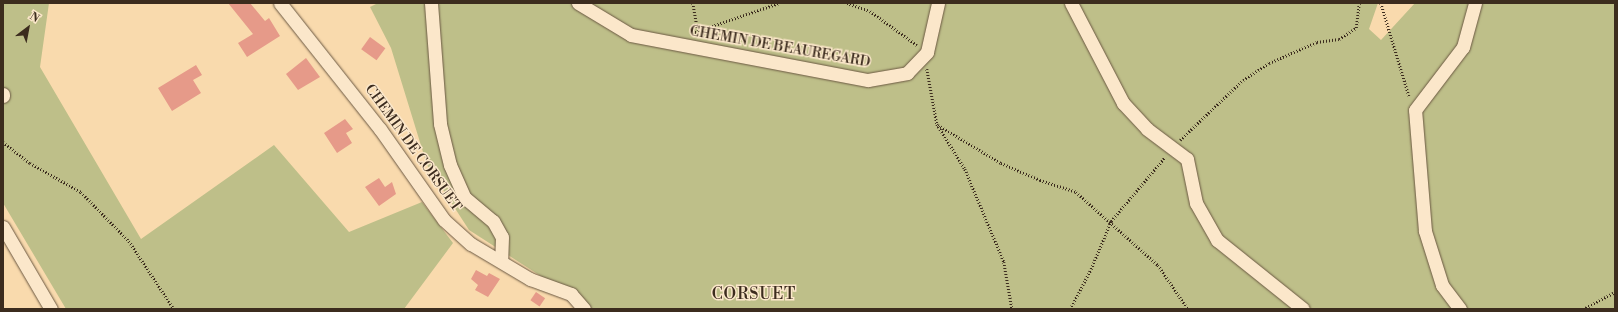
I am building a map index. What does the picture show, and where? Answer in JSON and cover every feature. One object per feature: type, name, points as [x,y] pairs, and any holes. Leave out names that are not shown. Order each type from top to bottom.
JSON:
[{"type":"street","name":"CHEMIN DE CORSUET","points":[[280,3],[376,124],[444,220],[471,244],[530,279],[571,294],[584,309]]},
{"type":"street","points":[[431,3],[440,124],[450,165],[464,196],[493,221],[502,238],[501,262]]},
{"type":"street","name":"CHEMIN DE BEAUREGARD","points":[[578,3],[631,35],[868,80],[906,73],[927,52]]},
{"type":"street","points":[[927,52],[938,3]]},
{"type":"street","points":[[1071,3],[1123,103],[1147,129],[1174,147],[1187,159],[1196,203],[1217,240],[1304,309]]},
{"type":"street","points":[[1460,309],[1442,286],[1425,231],[1415,110],[1463,47],[1475,3]]},
{"type":"street","points":[[3,227],[50,309]]},
{"type":"path","points":[[693,3],[698,30]]},
{"type":"path","points":[[672,44],[698,30],[779,3]]},
{"type":"path","points":[[847,3],[870,11],[927,52],[928,80],[937,124],[965,169],[1001,254],[1012,309]]},
{"type":"path","points":[[1070,309],[1091,269],[1110,221],[1174,147],[1243,80],[1269,63],[1317,42],[1339,39],[1356,28],[1359,3]]},
{"type":"path","points":[[1381,3],[1405,85],[1415,110]]},
{"type":"path","points":[[937,124],[1000,163],[1040,180],[1076,192],[1158,265],[1188,309]]},
{"type":"path","points":[[3,142],[30,163],[82,192],[129,241],[174,309]]},
{"type":"path","points":[[1583,309],[1615,292]]},
{"type":"green space","points":[[3,3],[49,3],[40,67],[141,239],[274,145],[349,232],[422,202],[453,243],[404,309],[66,309],[3,203]]},
{"type":"green space","points":[[378,3],[1378,3],[1369,29],[1381,40],[1415,3],[1615,3],[1615,309],[592,309],[469,230],[427,165],[391,48],[370,7]]},
{"type":"building","points":[[228,3],[250,3],[265,21],[269,18],[280,36],[247,57],[238,43],[253,34]]},
{"type":"building","points":[[370,37],[385,48],[377,60],[361,49]]},
{"type":"building","points":[[306,58],[320,77],[298,90],[286,74]]},
{"type":"building","points":[[196,65],[202,75],[193,80],[201,93],[172,111],[158,88]]},
{"type":"building","points":[[345,119],[353,129],[346,133],[352,143],[337,153],[324,133]]},
{"type":"building","points":[[379,178],[385,187],[392,182],[396,194],[379,206],[365,187]]},
{"type":"building","points":[[476,270],[487,276],[489,273],[500,279],[488,297],[475,290],[478,285],[471,279]]},
{"type":"building","points":[[536,292],[545,298],[540,306],[530,300]]},
{"type":"district","name":"CORSUET","points":[[754,294]]}]
